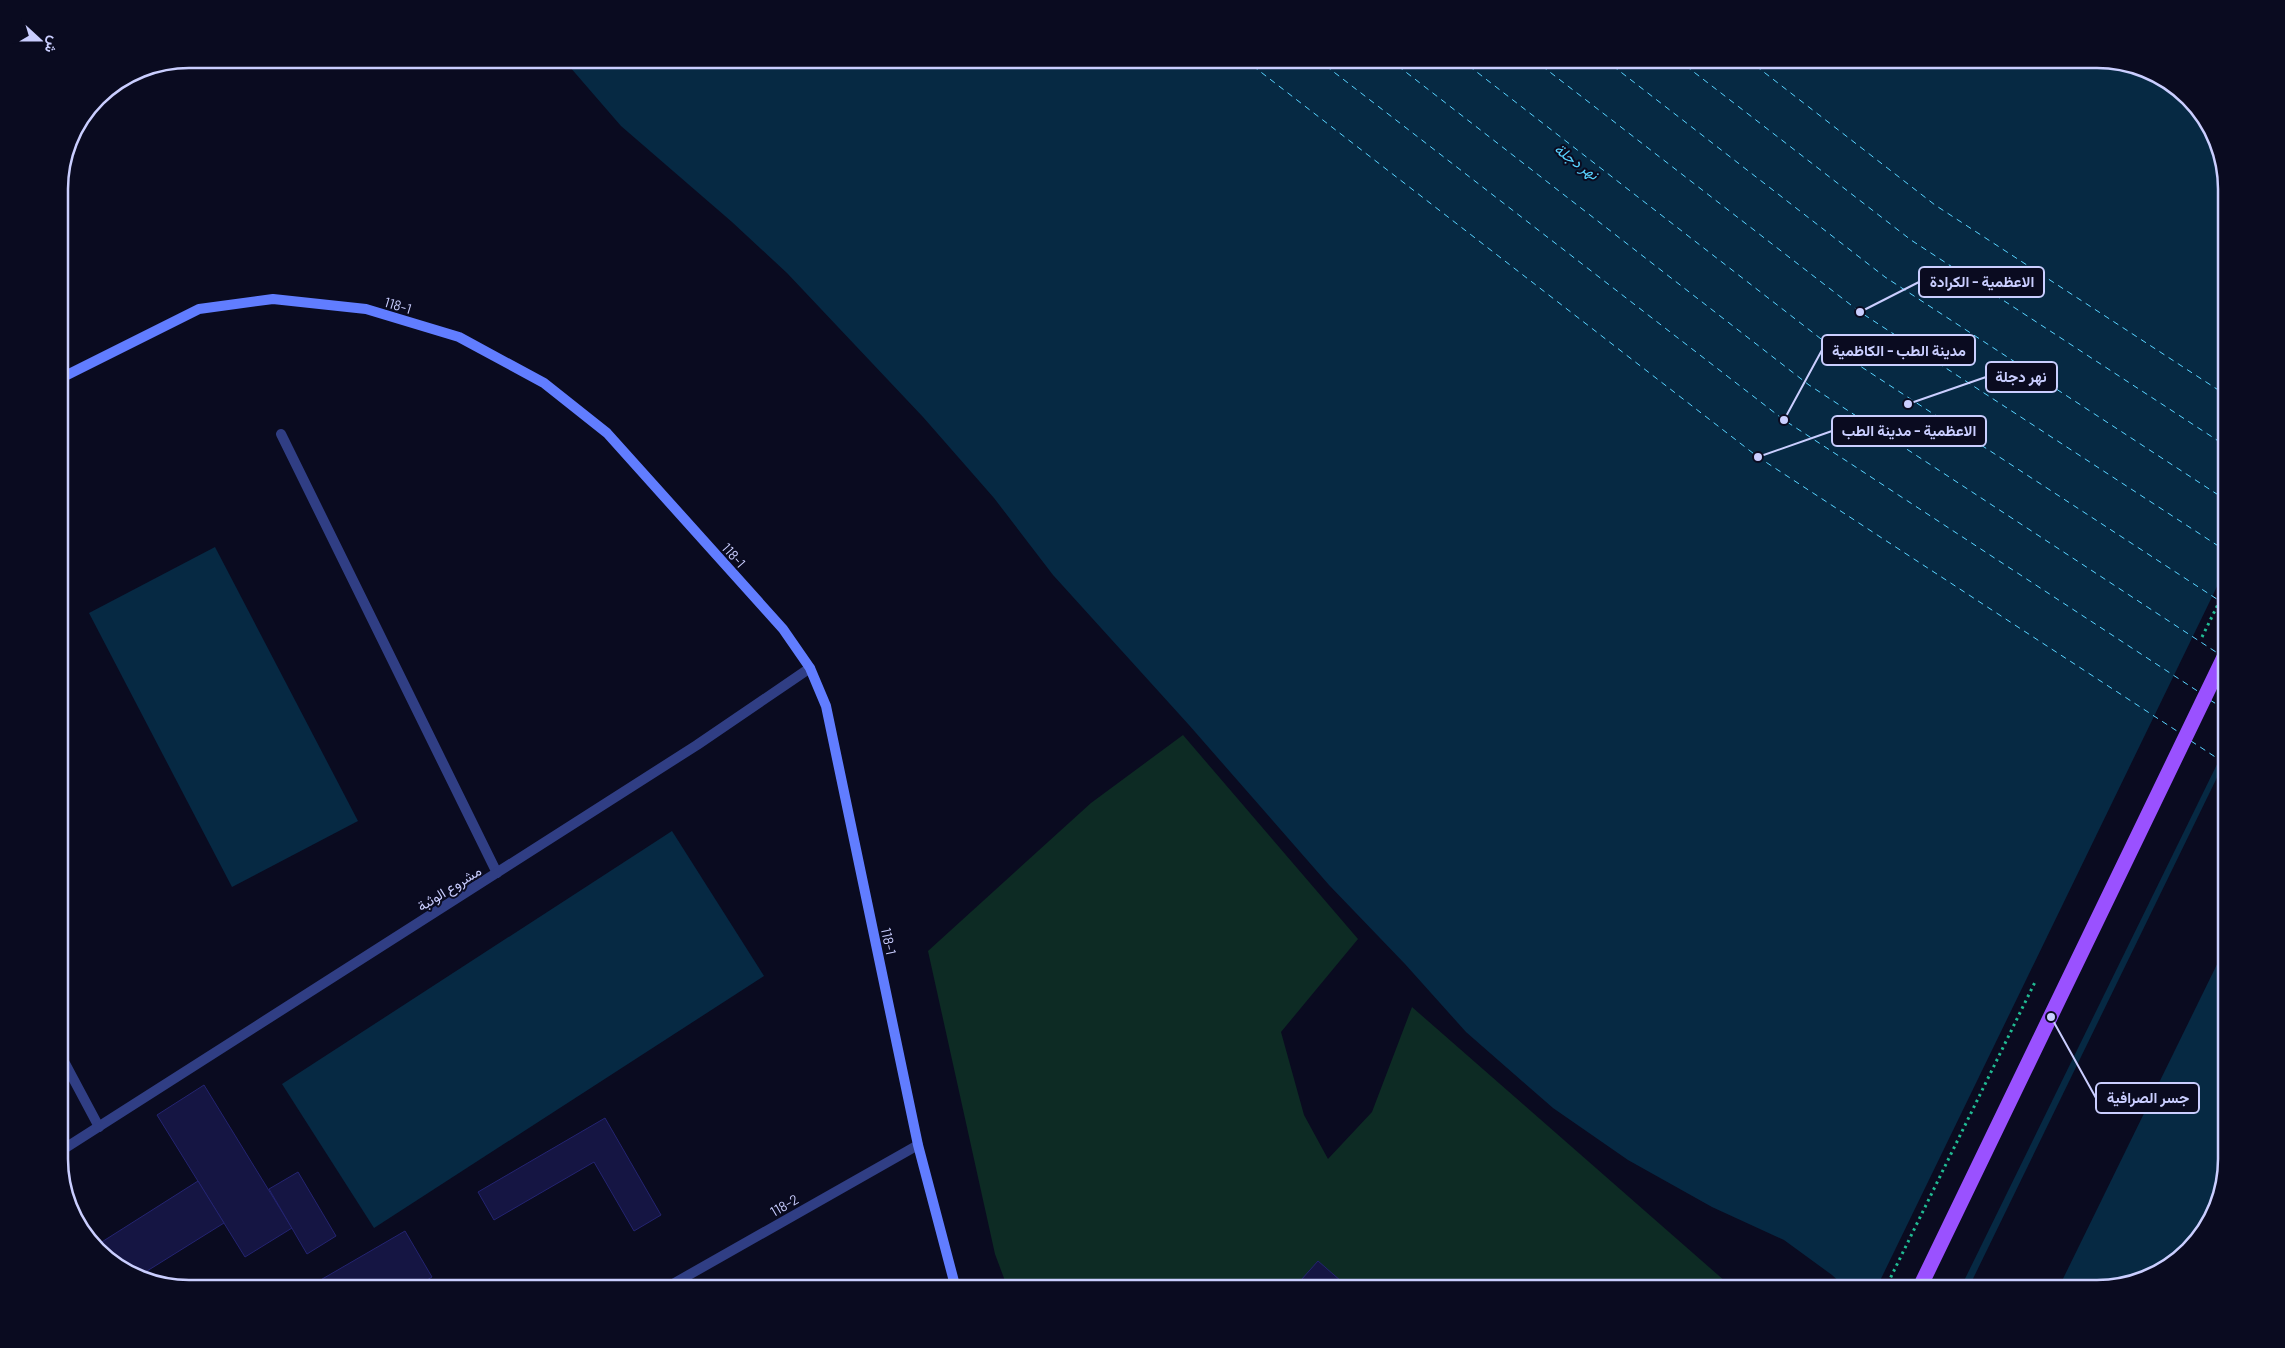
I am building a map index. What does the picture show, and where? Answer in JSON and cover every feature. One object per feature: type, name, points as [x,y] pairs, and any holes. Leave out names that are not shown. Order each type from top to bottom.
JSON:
[{"type":"main road","points":[[1923,1280],[2218,671]]},
{"type":"street","name":"118-1","points":[[68,374],[199,309],[273,299],[366,309],[459,337],[544,384],[608,433],[782,629],[810,668],[826,706],[918,1145],[954,1280]]},
{"type":"street","points":[[281,434],[497,874]]},
{"type":"street","name":"مشروع الوثبة","points":[[68,1146],[698,746],[810,668]]},
{"type":"street","points":[[68,1069],[99,1127]]},
{"type":"street","name":"118-2","points":[[680,1280],[918,1145]]},
{"type":"green space","points":[[1183,735],[1358,939],[1281,1032],[1304,1115],[1328,1159],[1372,1112],[1412,1007],[1724,1280],[1005,1280],[995,1254],[928,951],[1091,803]]},
{"type":"water","points":[[2096,67],[2128,72],[2143,77],[2164,88],[2187,109],[2205,135],[2215,165],[2217,181],[2218,1159],[2213,1191],[2208,1206],[2192,1233],[2182,1245],[2157,1264],[2128,1276],[2112,1279],[1837,1280],[1784,1240],[1712,1207],[1628,1160],[1553,1108],[1466,1032],[1405,964],[1329,885],[1189,725],[1053,575],[994,498],[923,417],[787,273],[732,222],[621,126],[571,68]]},
{"type":"water","points":[[215,547],[358,821],[232,887],[89,613]]},
{"type":"water","points":[[672,831],[764,976],[374,1228],[282,1084]]},
{"type":"pier","points":[[2217,586],[2218,763],[1964,1280],[1880,1280]]},
{"type":"pier","points":[[2218,776],[2218,963],[2062,1280],[1972,1280]]},
{"type":"building","points":[[204,1085],[292,1228],[245,1257],[157,1115]]},
{"type":"building","points":[[605,1118],[661,1215],[634,1231],[594,1162],[494,1220],[478,1192]]},
{"type":"building","points":[[298,1172],[336,1236],[307,1254],[269,1189]]},
{"type":"building","points":[[198,1181],[224,1223],[145,1272],[128,1264],[101,1243]]},
{"type":"building","points":[[405,1231],[432,1277],[427,1280],[321,1280]]},
{"type":"building","points":[[1318,1261],[1340,1280],[1301,1280]]},
{"type":"ferry route","points":[[1255,67],[1758,457],[2180,733]]},
{"type":"ferry route","points":[[1328,67],[1784,420],[2199,692]]},
{"type":"ferry route","points":[[1400,67],[1809,385],[2217,653]]},
{"type":"ferry route","points":[[1471,67],[1834,349],[2217,599]]},
{"type":"ferry route","points":[[1544,67],[1860,312],[2217,545]]},
{"type":"ferry route","points":[[1615,67],[1885,277],[2217,494]]},
{"type":"ferry route","points":[[1688,67],[1911,240],[2217,440]]},
{"type":"ferry route","points":[[1758,67],[1935,205],[2217,389]]},
{"type":"ferry route","points":[[2210,700],[2218,705]]},
{"type":"ferry route","points":[[2191,741],[2218,758]]},
{"type":"place","name":"الاعظمية - الكرادة","points":[[1860,312]]},
{"type":"place","name":"نهر دجلة","points":[[1908,404]]},
{"type":"place","name":"مدينة الطب - الكاظمية","points":[[1784,420]]},
{"type":"place","name":"الاعظمية - مدينة الطب","points":[[1758,457]]},
{"type":"place","name":"جسر الصرافية","points":[[2051,1017]]}]
